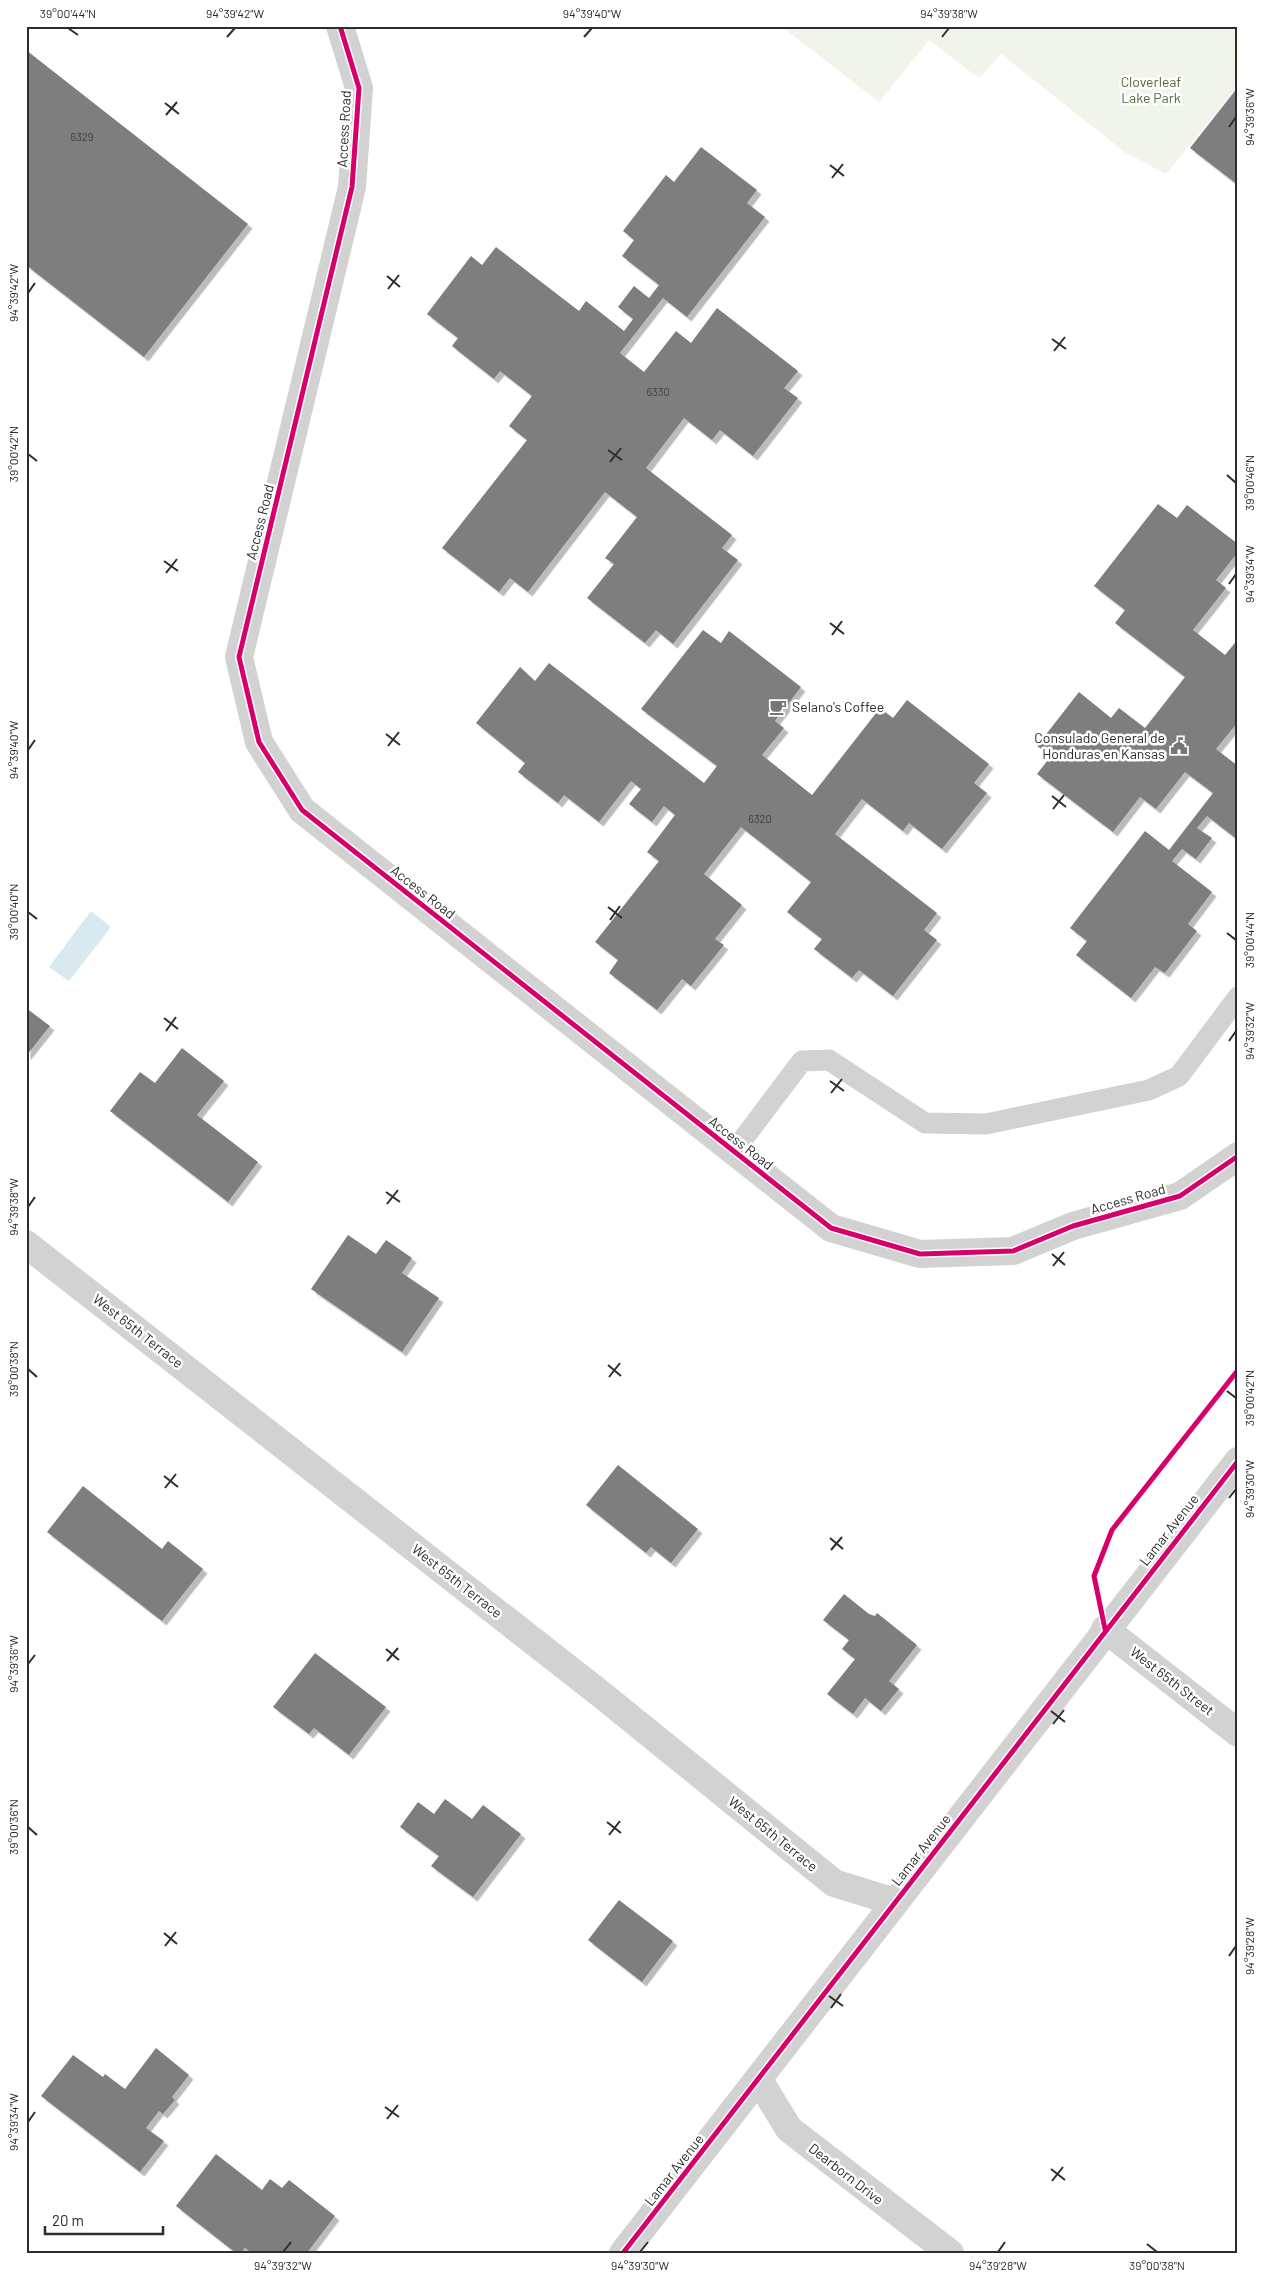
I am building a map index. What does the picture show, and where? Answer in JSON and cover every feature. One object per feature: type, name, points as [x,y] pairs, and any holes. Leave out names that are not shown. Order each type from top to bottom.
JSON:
[{"type":"street","name":"Access Road","points":[[340,26],[359,88],[352,187],[239,657],[259,742],[302,810],[831,1228],[920,1254],[1013,1252],[1073,1226],[1180,1196],[1238,1156]]},
{"type":"street","name":"West 65th Terrace","points":[[26,1244],[602,1695],[834,1883],[895,1902]]},
{"type":"street","name":"Lamar Avenue","points":[[623,2253],[1238,1461]]},
{"type":"street","name":"West 65th Street","points":[[1106,1629],[1238,1733]]},
{"type":"street","name":"Dearborn Drive","points":[[759,2080],[789,2129],[861,2187],[950,2253]]},
{"type":"lane","points":[[734,1151],[802,1061],[830,1060],[925,1123],[986,1124],[1149,1090],[1179,1076],[1238,997]]},
{"type":"green space","name":"Cloverleaf Lake Park","points":[[781,26],[1238,26],[1238,86],[1166,174],[1126,153],[1001,54],[980,77],[973,74],[929,40],[879,102]]},
{"type":"shaded area","points":[[91,911],[111,927],[69,981],[49,967]]},
{"type":"building","points":[[26,50],[248,224],[144,357],[26,265]]},
{"type":"building","points":[[1238,87],[1238,185],[1190,148]]},
{"type":"building","points":[[701,147],[757,190],[747,203],[765,217],[687,317],[663,298],[620,353],[644,372],[676,331],[691,343],[717,308],[798,371],[784,388],[798,398],[753,456],[720,430],[712,440],[684,418],[646,468],[732,535],[722,548],[738,560],[673,644],[656,630],[645,643],[587,598],[614,564],[605,558],[637,517],[605,492],[528,592],[510,578],[499,592],[442,548],[527,440],[509,426],[532,396],[500,371],[494,379],[452,346],[458,338],[427,314],[471,256],[482,265],[496,247],[579,311],[586,301],[624,331],[633,319],[618,307],[634,286],[649,298],[659,285],[622,256],[634,240],[623,231],[666,175],[674,182]]},
{"type":"building","points":[[1158,504],[1177,518],[1187,505],[1238,544],[1238,552],[1216,580],[1226,588],[1193,630],[1225,655],[1238,639],[1238,722],[1216,749],[1238,766],[1238,840],[1207,816],[1197,828],[1212,838],[1196,859],[1182,849],[1172,861],[1212,892],[1188,924],[1197,931],[1165,973],[1155,967],[1131,998],[1076,955],[1087,941],[1070,928],[1145,831],[1169,850],[1213,793],[1185,772],[1156,809],[1140,797],[1113,832],[1037,774],[1051,756],[1037,746],[1079,692],[1111,718],[1119,708],[1145,728],[1185,677],[1115,623],[1125,610],[1094,586]]},
{"type":"building","points":[[703,630],[721,643],[729,631],[801,687],[775,721],[784,728],[762,755],[812,795],[880,708],[893,718],[907,700],[989,764],[974,783],[987,793],[942,849],[909,823],[903,831],[862,799],[835,834],[937,913],[924,930],[937,940],[893,996],[859,970],[852,978],[814,949],[822,939],[787,912],[811,882],[741,827],[704,874],[742,905],[715,939],[724,945],[691,986],[682,979],[657,1010],[609,973],[618,960],[595,942],[659,861],[647,852],[675,815],[664,806],[652,822],[629,804],[641,789],[631,781],[599,822],[564,795],[558,803],[518,772],[525,763],[476,723],[520,667],[535,681],[549,663],[704,783],[717,766],[641,709]]},
{"type":"building","points":[[26,1008],[50,1026],[26,1056]]},
{"type":"building","points":[[182,1048],[224,1081],[197,1115],[258,1162],[228,1202],[110,1111],[140,1072],[155,1083]]},
{"type":"building","points":[[348,1235],[376,1254],[386,1240],[412,1258],[402,1273],[439,1298],[402,1352],[311,1289]]},
{"type":"building","points":[[618,1465],[698,1529],[671,1563],[651,1547],[646,1553],[586,1505]]},
{"type":"building","points":[[83,1486],[162,1549],[168,1541],[203,1569],[162,1621],[47,1532]]},
{"type":"building","points":[[844,1594],[869,1614],[875,1616],[877,1613],[917,1645],[889,1681],[899,1689],[881,1711],[865,1698],[853,1714],[827,1694],[855,1659],[842,1649],[849,1640],[823,1620]]},
{"type":"building","points":[[315,1653],[386,1707],[349,1755],[314,1728],[309,1734],[273,1707]]},
{"type":"building","points":[[445,1799],[472,1819],[483,1805],[521,1834],[473,1897],[431,1866],[439,1856],[400,1827],[418,1802],[434,1814]]},
{"type":"building","points":[[619,1900],[673,1941],[642,1982],[588,1940]]},
{"type":"building","points":[[156,2048],[189,2075],[172,2097],[175,2100],[163,2114],[159,2111],[146,2128],[164,2141],[140,2172],[41,2096],[73,2055],[103,2077],[105,2074],[125,2089]]},
{"type":"building","points":[[216,2154],[262,2190],[270,2179],[282,2188],[289,2180],[335,2216],[307,2253],[252,2253],[245,2248],[241,2253],[236,2253],[176,2206]]},
{"type":"cycle path","points":[[340,26],[359,88],[352,187],[239,657],[259,742],[302,810],[831,1228],[920,1254],[1013,1251],[1073,1226],[1180,1196],[1238,1156]]},
{"type":"cycle path","points":[[1105,1629],[1094,1576],[1112,1530],[1238,1370]]},
{"type":"cycle path","points":[[623,2253],[1238,1461]]},
{"type":"place","name":"Selano's Coffee","points":[[778,707]]},
{"type":"place","name":"Consulado General de Honduras en Kansas","points":[[1179,746]]}]
